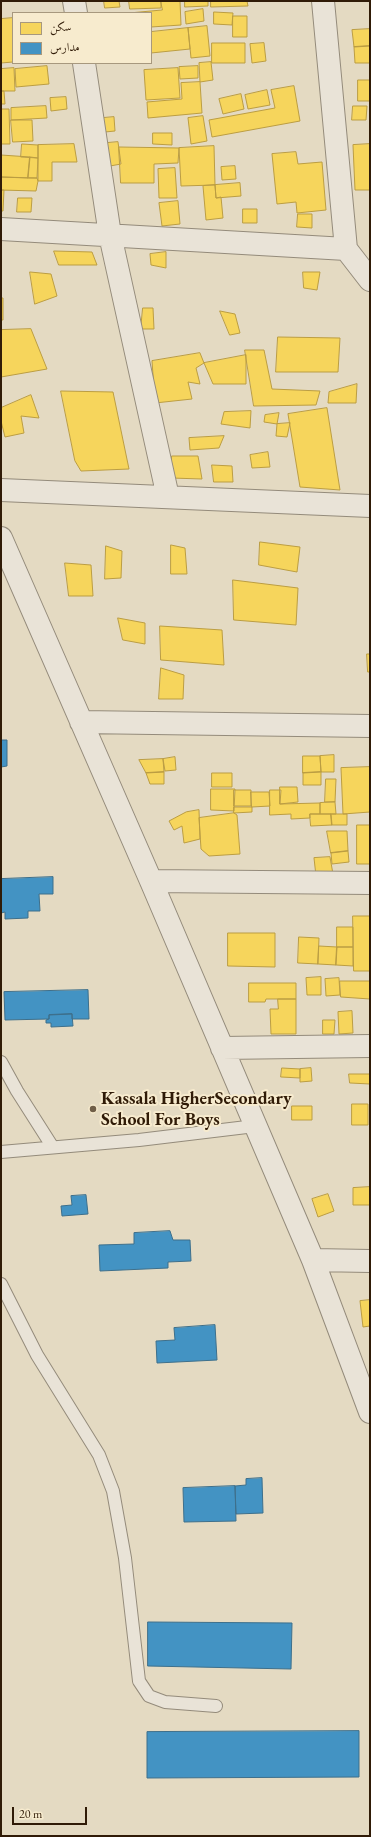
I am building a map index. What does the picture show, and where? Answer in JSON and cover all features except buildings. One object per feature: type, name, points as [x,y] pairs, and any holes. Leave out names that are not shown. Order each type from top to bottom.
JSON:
[{"type":"street","points":[[74,1],[76,12]]},
{"type":"street","points":[[323,1],[346,249],[370,280]]},
{"type":"street","points":[[84,64],[110,235],[168,497]]},
{"type":"street","points":[[1,229],[346,249]]},
{"type":"street","points":[[1,490],[370,506]]},
{"type":"street","points":[[1,538],[151,882],[313,1260],[370,1412]]},
{"type":"street","points":[[81,722],[370,726]]},
{"type":"street","points":[[151,882],[370,883]]},
{"type":"street","points":[[222,1048],[370,1046]]},
{"type":"street","points":[[313,1260],[370,1261]]},
{"type":"lane","points":[[1,1062],[16,1091],[52,1146]]},
{"type":"lane","points":[[1,1152],[52,1146],[139,1140],[255,1126]]},
{"type":"lane","points":[[1,1284],[37,1355],[99,1454],[113,1491],[125,1558],[139,1682],[149,1696],[165,1702],[216,1706]]},
{"type":"place","name":"Kassala HigherSecondary School For Boys","points":[[93,1109]]}]
